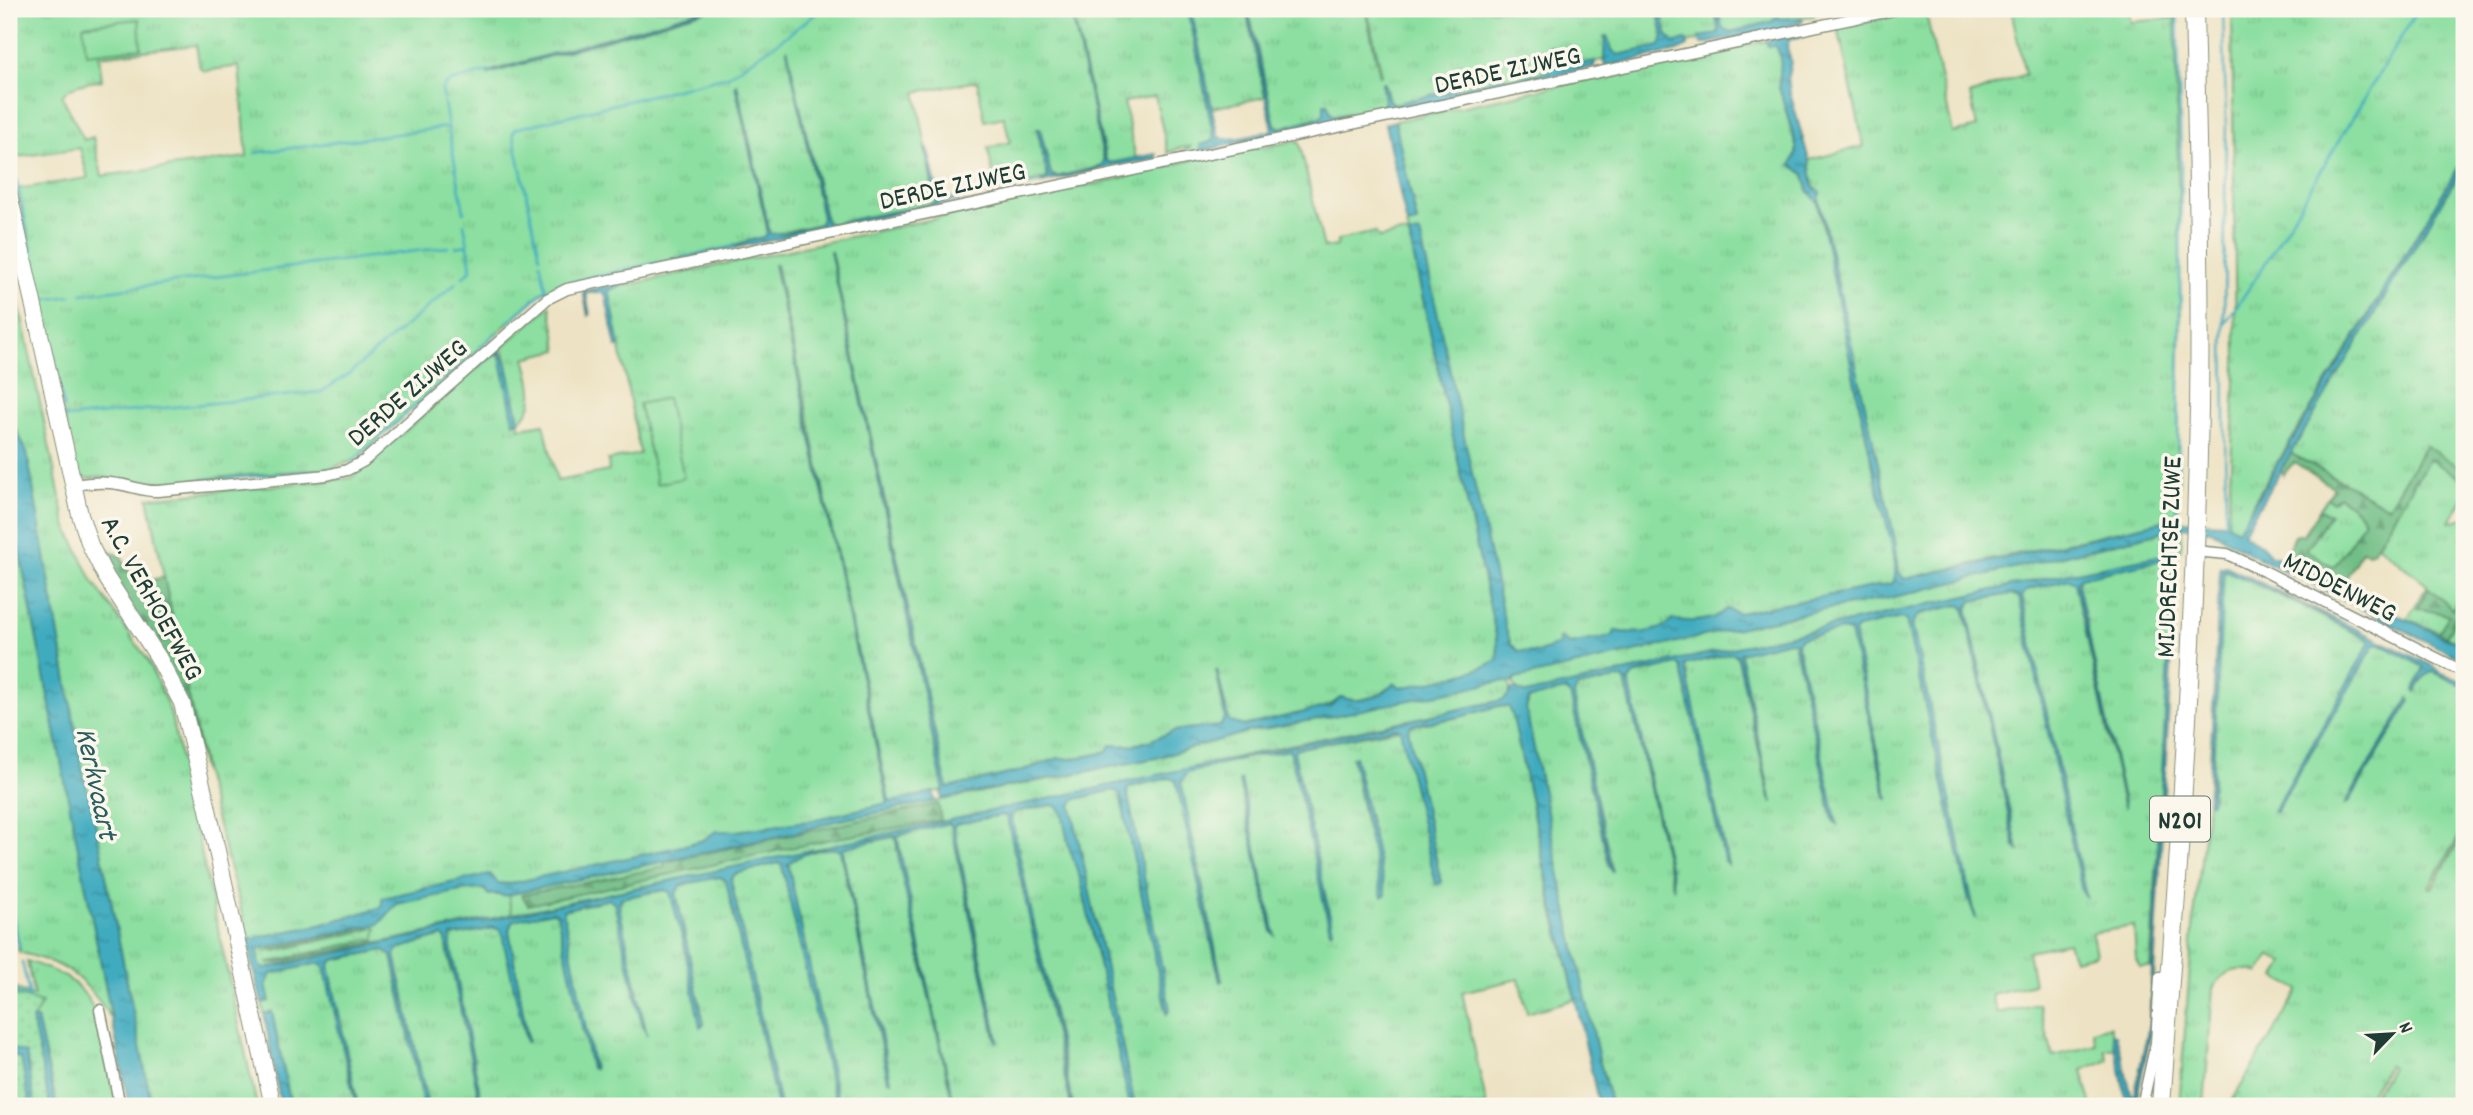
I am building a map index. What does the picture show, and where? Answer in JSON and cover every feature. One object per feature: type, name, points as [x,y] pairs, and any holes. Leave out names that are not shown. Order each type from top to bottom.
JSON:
[{"type":"main road","name":"MIJDRECHTSE ZUWE","points":[[2161,1106],[2183,777],[2199,405],[2194,9]]},
{"type":"street","name":"DERDE ZIJWEG","points":[[72,485],[121,484],[145,492],[327,475],[347,470],[364,461],[547,299],[567,289],[1899,9]]},
{"type":"street","name":"A.C. VERHOEFWEG","points":[[9,194],[79,515],[106,577],[158,657],[182,703],[273,1106]]},
{"type":"street","name":"MIDDENWEG","points":[[2194,551],[2227,554],[2464,671]]},
{"type":"street","points":[[2143,1106],[2156,1043],[2160,977]]},
{"type":"street","points":[[100,1010],[120,1106]]},
{"type":"green space","points":[[9,9],[706,9],[488,74],[712,9],[1071,9],[1104,161],[1100,167],[1057,177],[1051,174],[1040,129],[1037,130],[1048,178],[996,191],[988,148],[1010,142],[1004,117],[985,121],[977,81],[916,92],[936,203],[830,224],[826,222],[787,49],[822,218],[820,224],[770,235],[737,84],[735,85],[767,228],[766,236],[734,245],[734,248],[543,292],[355,460],[332,468],[144,484],[144,488],[101,477],[82,479],[76,476],[17,189],[88,178],[80,148],[10,158]],"holes":[[[196,45],[200,68],[205,71],[239,66],[247,157],[102,176],[93,137],[84,140],[62,96],[65,92],[102,80],[99,56]]]},
{"type":"green space","points":[[1072,9],[1188,9],[1214,138],[1201,150],[1240,142],[1166,161],[1192,146],[1168,153],[1155,96],[1124,102],[1136,159],[1109,163],[1106,160]]},
{"type":"green space","points":[[1191,9],[1246,9],[1265,97],[1212,108]]},
{"type":"green space","points":[[1248,9],[1365,9],[1380,76],[1382,75],[1367,9],[1657,9],[1663,36],[1660,46],[1618,55],[1612,50],[1607,36],[1604,37],[1606,52],[1603,60],[1564,68],[1556,64],[1550,46],[1550,71],[1509,79],[1498,74],[1495,62],[1494,77],[1487,82],[1394,104],[1389,101],[1384,83],[1384,103],[1379,108],[1335,116],[1330,114],[1327,104],[1324,104],[1325,114],[1320,117],[1281,128],[1275,125]]},
{"type":"green space","points":[[1661,9],[1715,9],[1719,34],[1700,37],[1700,40],[1687,43],[1686,40],[1675,43],[1667,36]]},
{"type":"green space","points":[[1718,9],[1826,9],[1814,12],[1814,16],[1779,17],[1774,18],[1774,21],[1731,32],[1722,29]]},
{"type":"green space","points":[[1925,9],[1953,133],[1977,127],[1970,95],[2025,74],[2011,9],[2128,9],[2131,22],[2175,18],[2181,312],[2176,518],[1904,579],[1899,572],[1895,540],[1819,199],[1820,193],[1813,188],[1809,160],[1864,146],[1838,28]]},
{"type":"green space","points":[[2232,9],[2464,9],[2464,158],[2238,530],[2228,525],[2236,362]]},
{"type":"green space","points":[[139,19],[141,48],[86,54],[83,25]]},
{"type":"green space","points":[[1766,41],[1776,46],[1782,58],[1779,87],[1808,190],[1818,203],[1892,545],[1895,576],[1893,583],[1738,613],[1727,609],[1715,617],[1672,620],[1661,628],[1638,633],[1615,631],[1613,636],[1569,644],[1560,638],[1558,645],[1537,653],[1518,651],[1511,644],[1506,630],[1419,233],[1409,236],[1497,640],[1498,659],[1479,669],[1451,677],[1400,687],[1394,684],[1379,695],[1355,701],[1338,701],[1319,709],[1243,726],[1229,721],[1216,670],[1225,718],[1220,726],[1181,730],[1135,745],[1110,745],[1107,751],[1098,754],[1071,759],[1059,758],[1017,772],[947,788],[831,251],[944,790],[892,802],[889,800],[776,264],[888,803],[808,821],[737,831],[717,831],[703,840],[682,846],[508,884],[498,883],[490,874],[383,898],[382,907],[320,925],[249,939],[203,770],[148,498],[351,478],[497,351],[520,428],[544,424],[557,481],[609,471],[608,460],[640,454],[609,289],[1113,180],[1220,153],[1299,141],[1324,248],[1337,246],[1338,240],[1375,232],[1379,238],[1401,233],[1409,235],[1407,225],[1417,222],[1395,121]]},
{"type":"green space","points":[[2464,165],[2464,469],[2425,446],[2388,507],[2290,453]]},
{"type":"green space","points":[[9,257],[66,525],[92,580],[149,662],[170,711],[257,1106],[152,1106],[83,773],[27,453],[9,413]]},
{"type":"green space","points":[[550,306],[558,350],[525,358],[532,400],[526,415],[519,421],[503,346]]},
{"type":"green space","points":[[667,398],[684,478],[657,484],[639,404]]},
{"type":"green space","points":[[2425,446],[2464,469],[2464,480],[2429,459],[2373,551],[2362,551],[2340,588],[2284,559],[2294,536],[2304,534],[2319,510],[2330,514],[2306,550],[2334,567],[2365,520],[2339,496],[2333,502],[2327,498],[2334,488],[2294,462],[2283,475],[2281,469],[2290,453],[2388,507]]},
{"type":"green space","points":[[2429,459],[2464,480],[2464,497],[2450,522],[2464,518],[2464,534],[2461,539],[2464,542],[2464,590],[2453,609],[2417,607],[2450,615],[2439,632],[2407,619],[2428,585],[2377,545]]},
{"type":"green space","points":[[2339,496],[2360,513],[2365,521],[2334,567],[2306,550],[2329,515],[2319,510],[2327,498],[2333,502]]},
{"type":"green space","points":[[9,509],[112,1019],[93,993],[70,972],[51,962],[19,952],[9,906]]},
{"type":"green space","points":[[2182,527],[2181,549],[2175,554],[2056,576],[1526,694],[1516,689],[1513,683],[1515,679],[1800,614],[1890,598]]},
{"type":"green space","points":[[106,550],[121,556],[135,584],[164,577],[204,770],[190,719],[119,589]]},
{"type":"green space","points":[[2170,558],[2173,560],[2167,704],[2150,967],[2140,967],[2136,960],[2134,926],[2092,933],[2096,955],[2074,960],[2068,943],[2028,951],[2034,984],[1991,994],[1997,1013],[2039,1004],[2053,1056],[2096,1045],[2093,1031],[2110,1026],[2116,1048],[2105,1050],[2108,1060],[2082,1070],[2092,1106],[1612,1106],[1599,1059],[1526,709],[1529,698],[1566,690],[1570,694],[1612,870],[1574,696],[1576,688],[1621,678],[1625,680],[1672,885],[1629,681],[1633,675],[1678,664],[1682,666],[1727,863],[1685,665],[1732,653],[1737,655],[1770,800],[1739,652],[1794,642],[1833,820],[1836,823],[1797,643],[1801,638],[1843,630],[1850,632],[1887,799],[1854,633],[1858,628],[1901,618],[1906,620],[1968,897],[1975,916],[1912,624],[1918,615],[1958,605],[1964,607],[2017,848],[1967,608],[1972,601],[2011,594],[2019,597],[2085,894],[2022,596],[2027,590],[2070,579],[2075,583],[2123,805],[2078,584],[2080,578]]},
{"type":"green space","points":[[2226,569],[2369,640],[2369,645],[2274,812],[2375,644],[2381,644],[2424,667],[2414,690],[2416,691],[2425,676],[2434,672],[2464,687],[2464,828],[2429,887],[2432,888],[2464,832],[2464,1106],[2367,1106],[2391,1067],[2388,1065],[2363,1106],[2229,1106],[2299,990],[2276,977],[2284,963],[2270,955],[2259,973],[2233,971],[2222,977],[2213,988],[2204,1106],[2179,1106],[2194,917],[2208,803],[2211,802],[2223,570]]},
{"type":"green space","points":[[2429,588],[2452,609],[2464,590],[2464,606],[2446,636],[2439,632],[2449,615],[2417,608]]},
{"type":"green space","points":[[2464,606],[2464,646],[2446,636]]},
{"type":"green space","points":[[1502,681],[1508,682],[1510,687],[1509,694],[1503,700],[1289,745],[1083,793],[512,914],[508,895],[794,833],[835,821],[1156,758],[1247,732]]},
{"type":"green space","points":[[1498,706],[1509,707],[1553,911],[1576,999],[1527,1013],[1519,979],[1462,992],[1487,1106],[1135,1106],[1071,804],[1076,799],[1114,790],[1120,794],[1167,1013],[1127,790],[1170,778],[1176,781],[1220,982],[1222,981],[1181,782],[1187,773],[1244,758],[1290,750],[1331,931],[1333,930],[1295,749],[1400,729],[1436,884],[1441,882],[1408,729],[1411,726],[1460,717]],"holes":[[[1352,757],[1355,757],[1386,895],[1364,818]]]},
{"type":"green space","points":[[938,804],[941,820],[827,840],[528,905],[522,895],[665,867],[664,862]]},
{"type":"green space","points":[[1057,806],[1062,813],[1069,847],[1081,881],[1130,1106],[1073,1106],[1011,816],[1015,812]]},
{"type":"green space","points":[[1002,815],[1007,817],[1071,1106],[839,1106],[788,864],[812,852],[840,850],[888,1080],[891,1081],[843,847],[895,837],[951,1096],[897,836],[949,823],[951,825],[996,1041],[998,1040],[954,827],[955,824]]},
{"type":"green space","points":[[779,863],[782,866],[836,1106],[780,1106],[731,880],[735,874]]},
{"type":"green space","points":[[720,877],[726,881],[777,1106],[428,1106],[395,955],[398,949],[443,936],[451,972],[451,936],[496,928],[501,930],[528,1041],[509,930],[513,920],[554,911],[558,914],[593,1069],[563,910],[610,899],[614,902],[645,1031],[619,906],[621,898],[665,890],[670,892],[701,1026],[704,1024],[676,893],[680,885]]},
{"type":"green space","points":[[485,889],[489,895],[508,895],[512,914],[379,943],[374,940],[377,929],[374,925],[398,904],[428,896]]},
{"type":"green space","points":[[374,925],[377,929],[374,940],[379,943],[263,969],[258,960],[257,949]]},
{"type":"green space","points":[[367,927],[372,929],[275,951],[264,951]]},
{"type":"green space","points":[[370,939],[375,942],[267,963]]},
{"type":"green space","points":[[384,950],[392,956],[424,1106],[358,1106],[329,966],[333,960]]},
{"type":"green space","points":[[27,961],[67,978],[82,990],[88,999],[94,1010],[117,1106],[57,1106],[37,1019],[32,1019],[50,1106],[35,1106],[9,1005],[9,986],[34,996]]},
{"type":"green space","points":[[319,963],[324,966],[356,1106],[291,1106],[272,1013],[264,1014],[262,1003],[269,1000],[266,985],[271,974]]},
{"type":"green space","points":[[9,993],[42,1003],[34,1017],[50,1106],[9,1106]]},
{"type":"water","points":[[712,9],[488,74],[488,72]]},
{"type":"water","points":[[1071,9],[1106,160],[1110,163],[1156,154],[1157,160],[1119,165],[1041,183],[1048,178],[1037,129],[1040,128],[1051,174],[1056,177],[1100,167],[1104,161]]},
{"type":"water","points":[[1188,9],[1191,9],[1218,137],[1238,138],[1273,130],[1246,9],[1275,125],[1281,128],[1320,117],[1324,114],[1324,104],[1327,103],[1331,114],[1349,116],[1272,136],[1201,150],[1200,145],[1211,142],[1214,138]]},
{"type":"water","points":[[1657,9],[1661,9],[1667,36],[1675,43],[1686,40],[1688,46],[1677,51],[1605,67],[1604,37],[1607,36],[1612,50],[1618,55],[1660,46],[1663,36]]},
{"type":"water","points":[[1715,9],[1718,9],[1722,28],[1731,32],[1774,21],[1774,18],[1779,17],[1802,18],[1803,21],[1779,29],[1702,44],[1699,37],[1719,34]]},
{"type":"water","points":[[1800,34],[1802,37],[1789,40],[1787,48],[1791,61],[1788,76],[1790,93],[1809,160],[1813,187],[1821,193],[1819,199],[1895,540],[1899,572],[1904,579],[2176,518],[2181,521],[2226,523],[2238,530],[2464,158],[2464,165],[2243,533],[2271,556],[2284,559],[2464,646],[2464,660],[2249,553],[2211,530],[2181,527],[1890,598],[1800,614],[1515,679],[1513,683],[1502,681],[1247,732],[1156,758],[942,799],[941,791],[944,790],[830,251],[947,788],[1017,772],[1059,758],[1071,759],[1098,754],[1107,751],[1110,745],[1134,745],[1181,730],[1220,726],[1225,718],[1217,670],[1229,721],[1243,726],[1330,706],[1341,697],[1362,700],[1376,696],[1394,683],[1400,687],[1451,677],[1479,669],[1498,659],[1497,640],[1409,235],[1420,233],[1506,629],[1511,644],[1518,651],[1537,653],[1558,645],[1560,638],[1569,644],[1613,636],[1615,631],[1645,632],[1661,628],[1672,620],[1708,619],[1726,609],[1738,613],[1893,583],[1895,567],[1892,546],[1818,203],[1808,190],[1804,174],[1791,165],[1796,154],[1796,144],[1779,87],[1781,58],[1776,46],[1768,46],[1766,41]]},
{"type":"water","points":[[1551,46],[1556,64],[1564,67],[1595,61],[1594,67],[1451,99],[1361,116],[1359,113],[1379,108],[1384,103],[1382,83],[1389,101],[1394,104],[1487,82],[1494,77],[1495,62],[1498,74],[1509,79],[1550,71],[1552,66],[1548,47]]},
{"type":"water","points":[[787,49],[826,222],[830,224],[936,203],[925,148],[928,149],[939,200],[967,196],[967,199],[734,248],[734,245],[766,236],[767,228],[735,85],[737,84],[770,234],[786,233],[820,224],[822,218]]},
{"type":"water","points":[[1395,121],[1417,223],[1407,225],[1385,124]]},
{"type":"water","points":[[774,264],[889,800],[892,802],[933,792],[935,801],[503,896],[488,895],[485,889],[466,890],[397,904],[379,924],[258,949],[258,960],[263,969],[1503,700],[1511,689],[1526,694],[2056,576],[2173,553],[2177,557],[2151,1031],[2135,1106],[2126,1106],[2112,1033],[2116,1034],[2133,1101],[2149,1025],[2173,560],[2170,558],[2080,578],[2078,583],[2125,808],[2075,583],[2069,579],[2027,590],[2022,596],[2086,896],[2082,892],[2019,597],[2011,594],[1972,601],[1967,608],[2018,850],[2015,847],[1964,607],[1958,605],[1919,614],[1912,624],[1976,919],[1968,897],[1906,620],[1901,618],[1858,628],[1854,633],[1888,800],[1850,632],[1843,630],[1801,638],[1797,643],[1837,824],[1833,820],[1794,642],[1740,653],[1772,803],[1737,655],[1732,653],[1685,665],[1728,864],[1724,860],[1681,666],[1678,664],[1633,675],[1629,681],[1674,889],[1625,680],[1621,678],[1577,687],[1574,696],[1613,873],[1609,866],[1570,694],[1565,690],[1529,699],[1526,709],[1570,925],[1612,1106],[1599,1106],[1513,717],[1509,707],[1498,706],[1460,717],[1411,725],[1408,729],[1441,883],[1436,885],[1400,729],[1295,749],[1333,930],[1330,931],[1290,750],[1244,758],[1187,773],[1181,782],[1222,981],[1220,982],[1176,781],[1170,778],[1131,786],[1127,790],[1170,1009],[1167,1014],[1120,794],[1114,790],[1076,799],[1071,804],[1135,1106],[1130,1106],[1081,881],[1069,847],[1062,813],[1057,806],[1052,805],[1015,812],[1011,816],[1073,1106],[1007,817],[1002,815],[955,824],[954,827],[998,1041],[996,1042],[951,825],[949,823],[897,836],[952,1097],[900,867],[896,837],[893,836],[843,848],[891,1081],[888,1080],[840,850],[827,849],[805,854],[788,864],[839,1106],[836,1106],[782,866],[778,863],[735,874],[731,880],[780,1106],[777,1106],[726,881],[720,877],[681,885],[676,893],[704,1025],[700,1027],[683,940],[670,892],[664,890],[621,898],[619,906],[647,1036],[641,1021],[614,902],[609,899],[563,910],[594,1069],[591,1068],[557,914],[553,912],[513,920],[509,930],[528,1041],[526,1042],[501,930],[495,928],[451,936],[482,1103],[443,936],[398,949],[395,955],[428,1106],[424,1106],[392,956],[384,950],[333,960],[329,966],[356,1106],[324,966],[319,963],[271,974],[266,985],[270,1001],[262,1003],[251,961],[249,939],[320,925],[382,907],[382,898],[490,874],[498,883],[508,884],[682,846],[703,840],[716,831],[737,831],[808,821],[888,803]]},
{"type":"water","points":[[619,284],[620,287],[609,290],[620,347],[616,347],[605,293],[586,293],[588,316],[583,291]]},
{"type":"water","points":[[504,344],[500,349],[507,365],[519,421],[514,423],[499,352],[476,368]]},
{"type":"water","points":[[9,413],[27,453],[83,773],[152,1106],[129,1106],[9,509]]},
{"type":"water","points":[[2226,566],[2433,666],[2464,682],[2464,687],[2434,672],[2425,676],[2416,692],[2414,690],[2424,667],[2381,644],[2375,644],[2276,812],[2273,812],[2369,645],[2369,640],[2299,603],[2224,570],[2211,803],[2208,803],[2220,573],[2221,567]]},
{"type":"water","points":[[2409,698],[2411,700],[2349,802],[2345,804]]},
{"type":"water","points":[[1355,756],[1386,895],[1382,897],[1352,757]]},
{"type":"water","points":[[1241,780],[1275,935],[1272,932],[1239,781]]},
{"type":"water","points":[[272,1012],[291,1106],[281,1106],[264,1014]]},
{"type":"water","points":[[32,1019],[37,1019],[56,1106],[50,1106]]},
{"type":"water","points":[[9,1048],[26,1053],[35,1106],[30,1106],[21,1059],[9,1053]]},
{"type":"waterway","points":[[540,256],[513,133],[515,129],[728,76],[822,9]]},
{"type":"waterway","points":[[2177,9],[2181,168],[2178,488]]},
{"type":"waterway","points":[[2223,9],[2226,111],[2224,325],[2260,272],[2418,9]]},
{"type":"waterway","points":[[448,127],[442,90],[447,83],[490,71]]},
{"type":"waterway","points":[[255,153],[448,127],[464,212]]},
{"type":"waterway","points":[[13,165],[43,300],[71,296]]},
{"type":"waterway","points":[[978,194],[1041,183]]},
{"type":"waterway","points":[[464,224],[468,245]]},
{"type":"waterway","points":[[456,247],[468,245],[471,270],[463,277]]},
{"type":"waterway","points":[[555,285],[735,246]]},
{"type":"waterway","points":[[82,294],[448,247]]},
{"type":"waterway","points":[[507,323],[546,289],[540,262]]},
{"type":"waterway","points":[[66,415],[66,418],[321,392],[349,374],[456,283]]},
{"type":"waterway","points":[[43,300],[45,314]]},
{"type":"waterway","points":[[2224,325],[2226,523]]},
{"type":"waterway","points":[[48,326],[64,408]]},
{"type":"waterway","points":[[352,462],[496,333]]},
{"type":"waterway","points":[[159,485],[330,469]]},
{"type":"waterway","points":[[2176,518],[2178,501]]},
{"type":"waterway","points":[[9,896],[20,949]]},
{"type":"waterway","points":[[9,990],[30,997],[22,962]]},
{"type":"water label","name":"Kerkvaart","points":[[98,783]]}]
